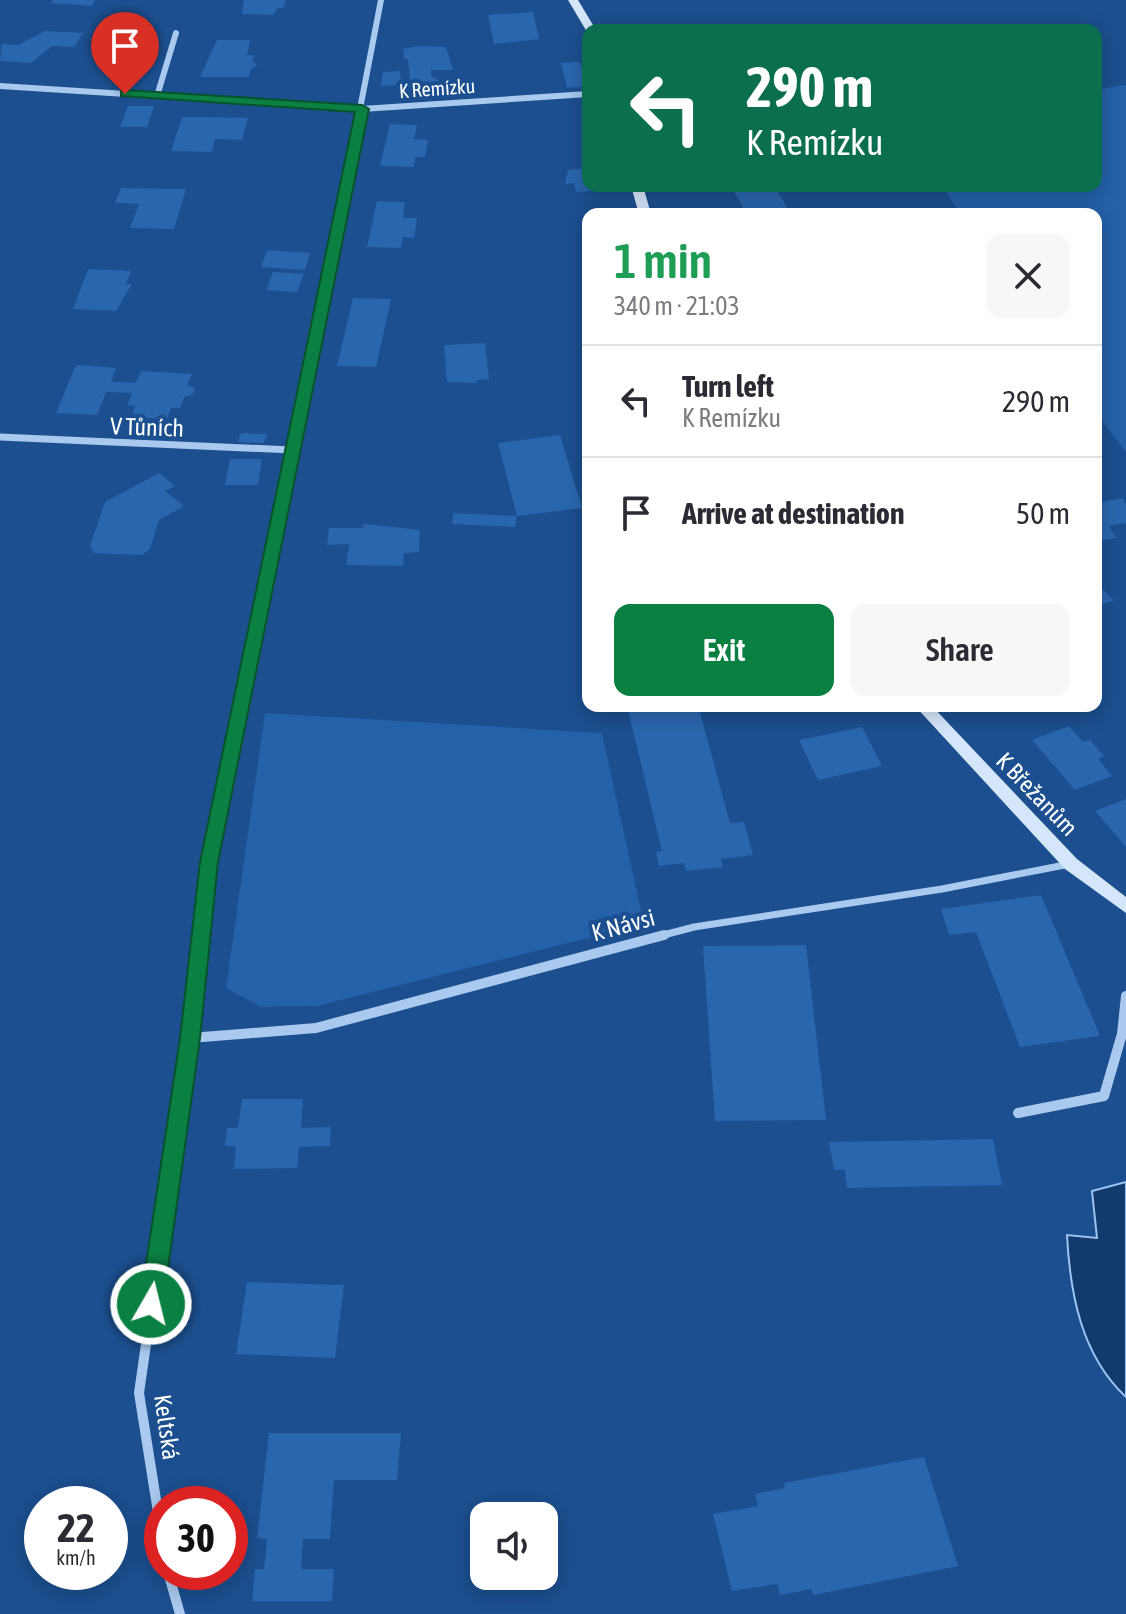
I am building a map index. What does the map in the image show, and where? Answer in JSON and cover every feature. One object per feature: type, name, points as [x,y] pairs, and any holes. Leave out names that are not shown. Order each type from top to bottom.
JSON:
[{"type":"street","name":"Keltská","points":[[154,1486],[139,1393],[190,1038],[209,862],[362,109],[381,0]]},
{"type":"street","points":[[573,0],[587,24]]},
{"type":"street","points":[[157,96],[176,33]]},
{"type":"street","name":"K Remízku","points":[[0,86],[362,109],[582,94]]},
{"type":"street","name":"V Tůních","points":[[0,437],[292,450]]},
{"type":"street","name":"K Břežanům","points":[[929,712],[1071,864],[1126,906]]},
{"type":"street","name":"K Návsi","points":[[190,1038],[316,1028],[694,927],[942,889],[1071,864]]},
{"type":"street","points":[[1018,1113],[1104,1096],[1122,1034],[1126,996]]},
{"type":"street","points":[[173,1590],[180,1614]]},
{"type":"shaded area","points":[[1126,85],[1126,452],[1102,421],[1102,208],[957,208],[946,192],[1102,192],[1102,89]]},
{"type":"shaded area","points":[[265,713],[602,733],[644,924],[317,1006],[261,1007],[226,988]]},
{"type":"shaded area","points":[[1126,1182],[1126,1397],[1098,1362],[1088,1343],[1075,1301],[1067,1235],[1097,1238],[1092,1191]]},
{"type":"building","points":[[53,0],[95,0],[92,6],[51,3]]},
{"type":"building","points":[[244,0],[286,0],[283,8],[277,8],[274,15],[242,14]]},
{"type":"building","points":[[533,12],[539,39],[494,44],[488,15]]},
{"type":"building","points":[[45,31],[83,33],[74,47],[52,46],[31,63],[0,61],[2,44],[18,45]]},
{"type":"building","points":[[217,40],[250,40],[247,55],[254,55],[252,62],[258,64],[250,70],[249,77],[200,77]]},
{"type":"building","points":[[446,47],[453,70],[431,70],[431,76],[439,80],[436,83],[410,82],[408,59],[404,59],[403,49]]},
{"type":"building","points":[[580,62],[582,86],[567,88],[561,63]]},
{"type":"building","points":[[400,71],[401,85],[381,86],[383,72]]},
{"type":"building","points":[[128,106],[154,106],[147,127],[120,127]]},
{"type":"building","points":[[182,117],[248,118],[242,140],[215,139],[212,152],[171,151]]},
{"type":"building","points":[[390,124],[417,125],[414,139],[428,140],[425,157],[415,157],[414,167],[380,166]]},
{"type":"building","points":[[582,168],[582,192],[576,192],[574,183],[565,184],[568,170]]},
{"type":"building","points":[[121,188],[186,189],[174,229],[130,228],[139,204],[115,203]]},
{"type":"building","points":[[734,192],[778,192],[787,208],[744,208]]},
{"type":"building","points":[[377,201],[405,202],[403,218],[417,218],[414,238],[403,237],[401,248],[367,247]]},
{"type":"building","points":[[267,250],[310,253],[305,270],[261,267]]},
{"type":"building","points":[[88,269],[131,271],[126,284],[132,284],[116,311],[73,309]]},
{"type":"building","points":[[273,272],[304,274],[297,292],[266,290]]},
{"type":"building","points":[[353,298],[391,299],[376,367],[337,366]]},
{"type":"building","points":[[485,343],[489,379],[477,380],[477,383],[447,382],[444,345]]},
{"type":"building","points":[[76,365],[116,368],[111,382],[136,383],[141,371],[192,374],[187,385],[195,388],[193,394],[184,397],[180,408],[171,408],[167,419],[132,417],[135,406],[127,405],[132,393],[106,392],[97,415],[56,413]]},
{"type":"building","points":[[241,433],[267,434],[264,443],[238,442]]},
{"type":"building","points":[[560,435],[582,508],[517,516],[498,443]]},
{"type":"building","points":[[230,459],[262,459],[258,485],[225,485]]},
{"type":"building","points":[[159,473],[175,486],[165,491],[184,506],[159,520],[150,549],[142,555],[94,553],[90,546],[105,502]]},
{"type":"building","points":[[1122,498],[1126,504],[1126,523],[1109,526],[1116,538],[1102,540],[1102,502]]},
{"type":"building","points":[[453,513],[517,516],[515,527],[452,524]]},
{"type":"building","points":[[364,524],[420,530],[419,552],[404,553],[403,566],[346,565],[349,544],[327,545],[329,528],[363,528]]},
{"type":"building","points":[[1102,589],[1114,600],[1102,605]]},
{"type":"building","points":[[628,712],[700,712],[730,823],[744,822],[753,855],[721,859],[723,867],[686,871],[684,863],[659,866],[656,852],[662,851]]},
{"type":"building","points":[[1069,726],[1083,742],[1090,740],[1104,756],[1098,759],[1112,776],[1075,790],[1032,740]]},
{"type":"building","points":[[862,727],[882,766],[818,780],[799,740]]},
{"type":"building","points":[[1126,799],[1126,847],[1095,811]]},
{"type":"building","points":[[1041,895],[1100,1036],[1020,1047],[976,932],[949,935],[941,909]]},
{"type":"building","points":[[806,945],[826,1120],[715,1121],[703,946]]},
{"type":"building","points":[[242,1099],[303,1099],[301,1128],[331,1127],[330,1146],[299,1147],[297,1168],[234,1169],[236,1146],[225,1146],[227,1128],[238,1128]]},
{"type":"building","points":[[993,1139],[1002,1185],[847,1188],[845,1170],[834,1170],[829,1142]]},
{"type":"building","points":[[247,1282],[344,1285],[335,1358],[236,1354]]},
{"type":"building","points":[[269,1433],[401,1433],[397,1480],[334,1480],[330,1539],[303,1539],[301,1569],[334,1569],[332,1601],[252,1601],[255,1569],[264,1569],[267,1539],[257,1538]]},
{"type":"building","points":[[924,1457],[958,1566],[813,1595],[811,1589],[780,1595],[777,1584],[732,1591],[713,1514],[758,1506],[755,1494],[785,1488],[784,1483]]},
{"type":"route","points":[[125,94],[362,109],[209,862],[190,1038],[151,1304]]}]
